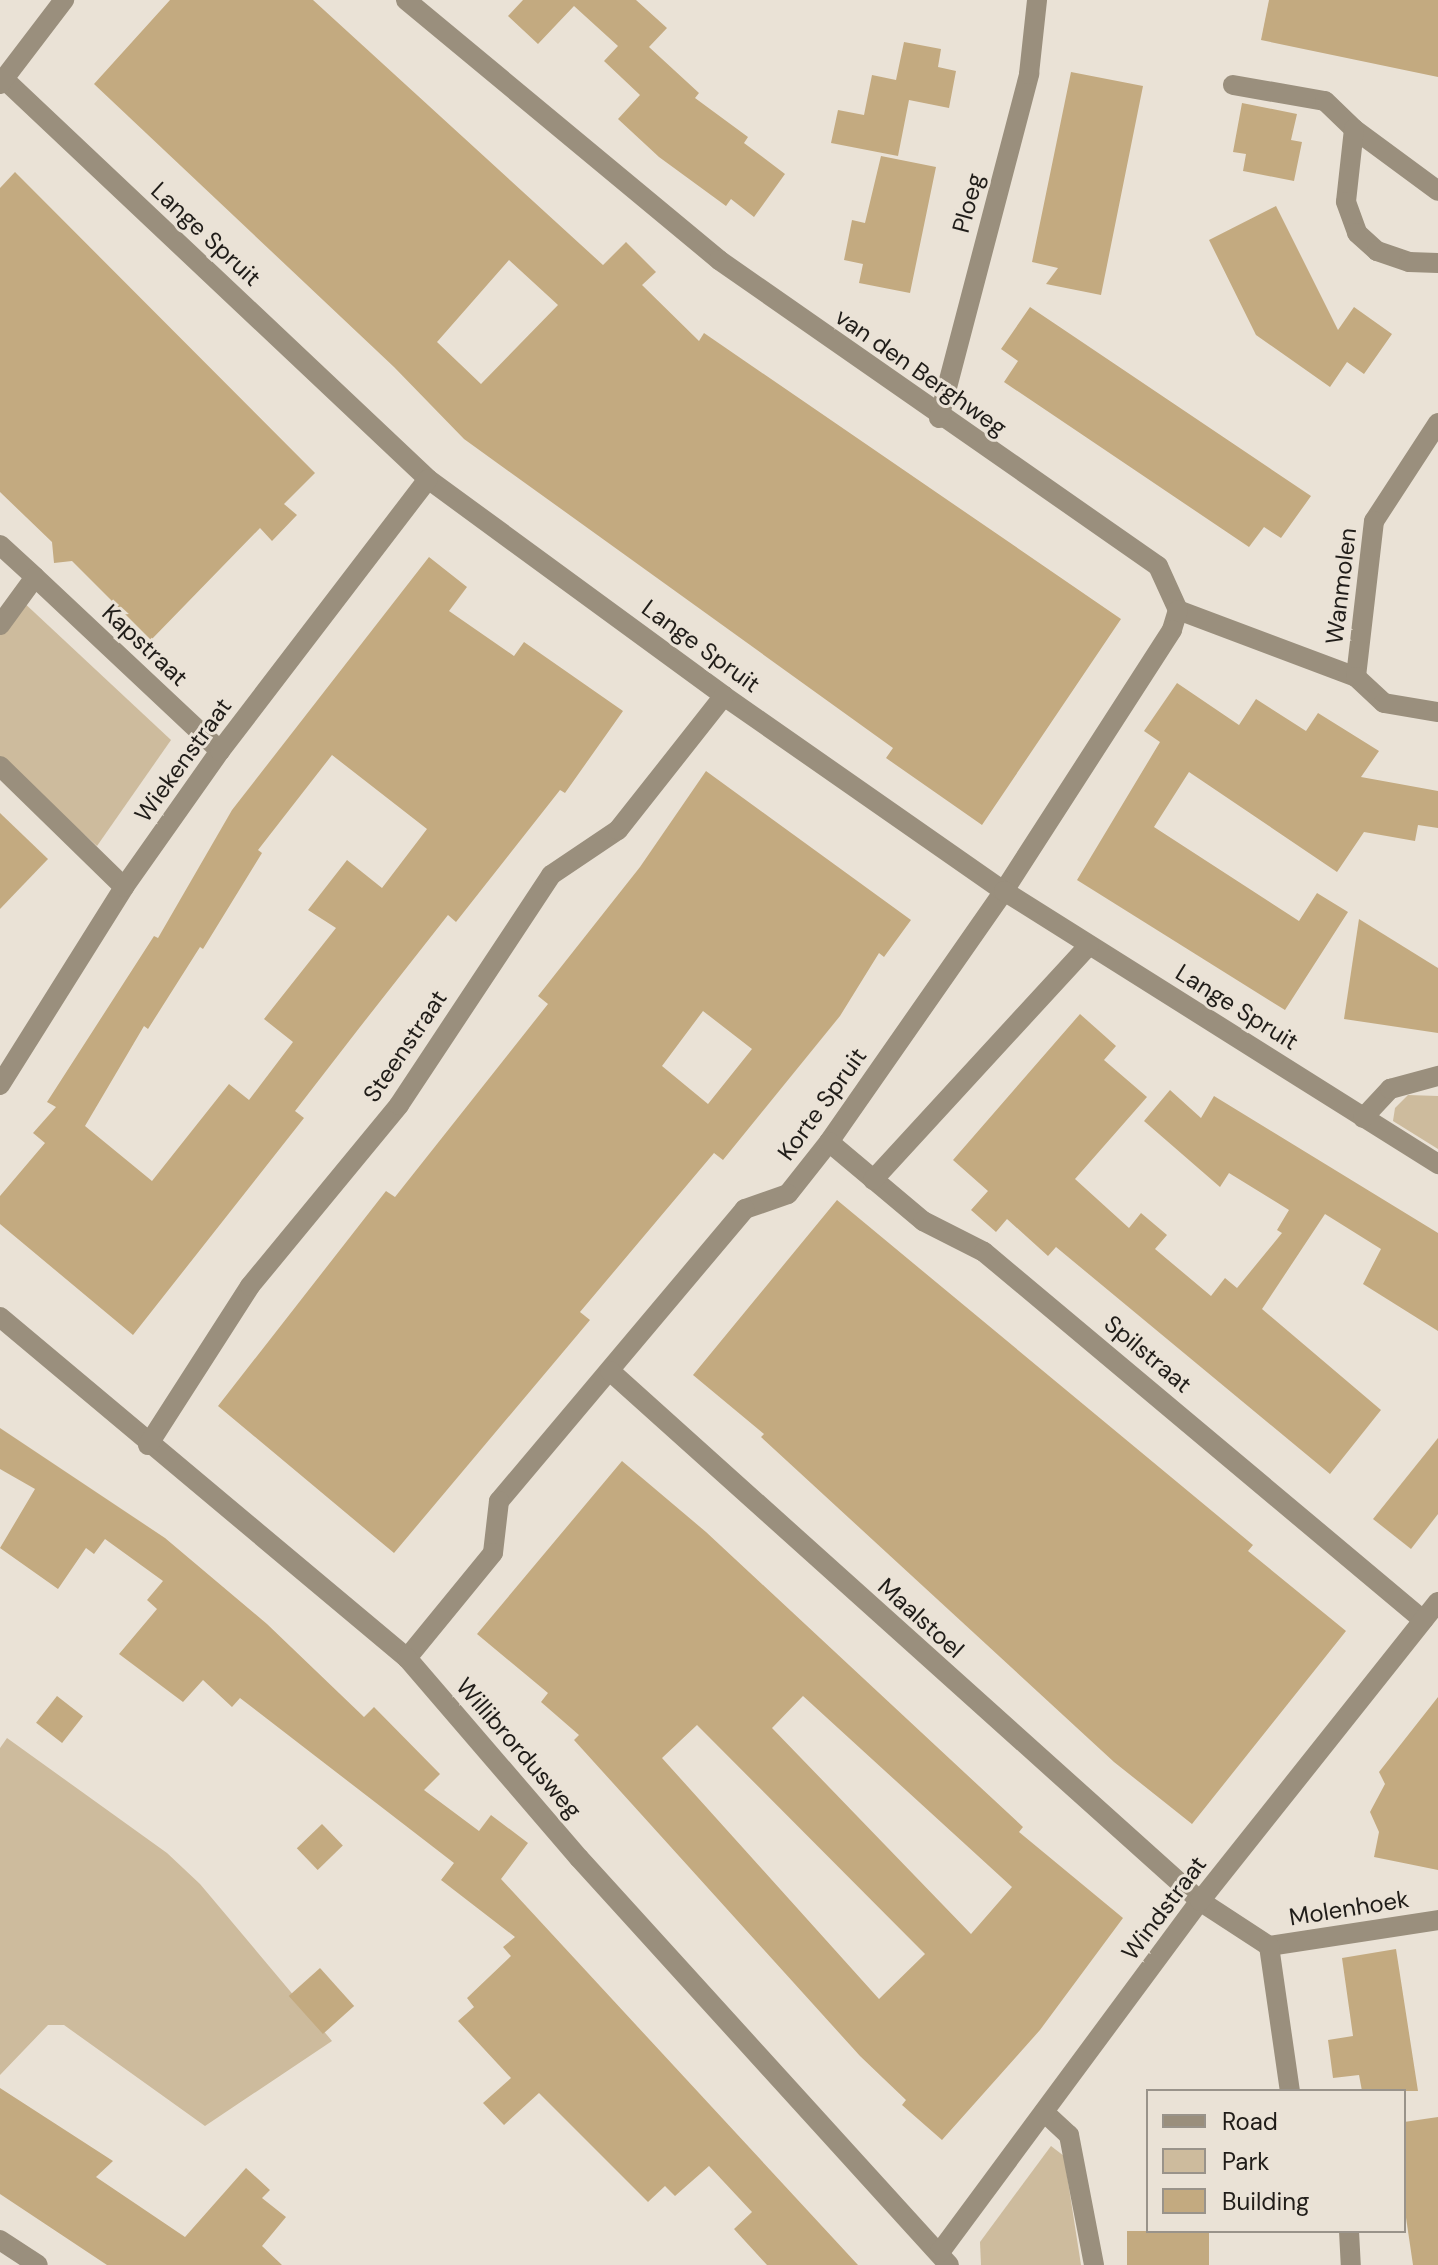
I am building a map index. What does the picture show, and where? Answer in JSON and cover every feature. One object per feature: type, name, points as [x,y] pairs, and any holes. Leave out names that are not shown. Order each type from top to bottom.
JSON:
[{"type":"street","points":[[2,82],[64,0]]},
{"type":"street","name":"van den Berghweg","points":[[406,0],[719,260],[939,418],[1158,566],[1178,610]]},
{"type":"street","name":"Ploeg","points":[[939,418],[1029,74],[1037,0]]},
{"type":"street","name":"Lange Spruit","points":[[2,82],[428,479],[724,696],[1004,891],[1438,1164]]},
{"type":"street","points":[[1233,85],[1325,101],[1354,129],[1438,191]]},
{"type":"street","points":[[1354,129],[1346,202],[1357,233],[1377,251],[1409,262],[1438,263]]},
{"type":"street","name":"Wanmolen","points":[[1356,677],[1374,521],[1438,423]]},
{"type":"street","name":"Wiekenstraat","points":[[0,1085],[124,887],[220,751],[428,479]]},
{"type":"street","name":"Kapstraat","points":[[0,545],[220,751]]},
{"type":"street","points":[[0,625],[35,577]]},
{"type":"street","points":[[1178,610],[1356,677],[1384,703],[1438,712]]},
{"type":"street","name":"Korte Spruit","points":[[407,1658],[493,1553],[499,1501],[745,1209],[788,1194],[829,1142],[1004,891],[1172,630],[1178,610]]},
{"type":"street","name":"Steenstraat","points":[[148,1445],[250,1286],[399,1105],[551,875],[618,830],[724,696]]},
{"type":"street","points":[[0,766],[124,887]]},
{"type":"street","points":[[873,1180],[1089,945]]},
{"type":"street","points":[[1363,1118],[1390,1089],[1438,1076]]},
{"type":"street","name":"Spilstraat","points":[[829,1142],[923,1221],[984,1252],[1423,1620]]},
{"type":"street","name":"Willibrordusweg","points":[[0,1317],[148,1445],[407,1658],[579,1858],[944,2258]]},
{"type":"street","name":"Maalstoel","points":[[610,1371],[1200,1901]]},
{"type":"street","name":"Windstraat","points":[[944,2258],[1044,2112],[1200,1901],[1438,1602]]},
{"type":"street","name":"Molenhoek","points":[[1200,1901],[1269,1946],[1438,1920]]},
{"type":"street","name":"Molenhoek","points":[[1269,1946],[1290,2089]]},
{"type":"street","points":[[1044,2112],[1069,2135],[1094,2265]]},
{"type":"street","points":[[1349,2233],[1351,2265]]},
{"type":"street","points":[[0,2240],[38,2265]]},
{"type":"green space","points":[[20,599],[171,740],[97,846],[0,759],[0,625]]},
{"type":"green space","points":[[1408,1095],[1438,1096],[1438,1149],[1393,1121],[1395,1108]]},
{"type":"green space","points":[[7,1738],[167,1853],[200,1884],[332,2041],[205,2126],[64,2025],[48,2025],[0,2075],[0,1748]]},
{"type":"green space","points":[[1051,2146],[1064,2156],[1081,2265],[981,2265],[980,2242]]},
{"type":"building","points":[[170,0],[313,0],[603,265],[626,242],[656,272],[642,285],[699,341],[704,333],[1121,619],[982,825],[886,758],[893,748],[464,439],[394,367],[94,84]],"holes":[[[509,260],[558,305],[481,384],[437,342]]]},
{"type":"building","points":[[523,0],[636,0],[667,28],[649,47],[699,93],[695,98],[748,137],[744,143],[785,174],[754,217],[731,199],[726,206],[659,157],[618,119],[640,95],[604,61],[618,46],[574,6],[538,44],[508,16]]},
{"type":"building","points":[[1269,0],[1438,0],[1438,77],[1261,40]]},
{"type":"building","points":[[904,42],[941,49],[938,67],[956,71],[949,108],[909,100],[898,156],[831,143],[838,110],[864,115],[872,75],[896,80]]},
{"type":"building","points":[[1071,72],[1143,86],[1101,295],[1046,284],[1058,268],[1032,262]]},
{"type":"building","points":[[1242,103],[1297,114],[1291,140],[1302,142],[1294,181],[1243,171],[1246,154],[1233,152]]},
{"type":"building","points":[[881,156],[936,167],[910,293],[859,283],[863,264],[844,260],[852,220],[865,223]]},
{"type":"building","points":[[15,172],[315,473],[284,504],[297,515],[272,541],[260,528],[151,640],[72,561],[54,563],[52,542],[0,492],[0,188]]},
{"type":"building","points":[[1276,206],[1338,330],[1354,307],[1392,334],[1364,374],[1347,362],[1330,387],[1256,335],[1209,240]]},
{"type":"building","points":[[1030,307],[1311,496],[1281,538],[1264,527],[1249,547],[1004,382],[1018,361],[1001,349]]},
{"type":"building","points":[[429,557],[467,587],[449,611],[514,656],[524,642],[623,711],[565,793],[560,790],[456,922],[448,915],[360,1027],[295,1111],[304,1118],[133,1335],[0,1224],[0,1196],[45,1143],[33,1133],[56,1107],[47,1102],[154,936],[158,938],[232,810]],"holes":[[[332,755],[427,829],[382,888],[347,860],[308,910],[336,928],[264,1019],[293,1042],[249,1100],[229,1084],[152,1181],[85,1126],[144,1026],[148,1029],[200,947],[203,949],[262,853],[258,850]]]},
{"type":"building","points":[[1177,683],[1239,725],[1256,699],[1306,731],[1318,713],[1379,751],[1361,777],[1438,791],[1438,828],[1418,825],[1415,841],[1364,832],[1337,872],[1189,772],[1154,827],[1299,921],[1317,893],[1348,912],[1285,1010],[1077,880],[1160,742],[1144,731]]},
{"type":"building","points":[[706,771],[911,920],[884,957],[879,953],[840,1016],[723,1160],[714,1153],[580,1312],[590,1320],[394,1553],[218,1406],[386,1191],[395,1197],[548,1004],[538,996],[640,867]],"holes":[[[703,1011],[752,1049],[708,1104],[662,1066]]]},
{"type":"building","points":[[0,813],[48,859],[0,909]]},
{"type":"building","points":[[1359,919],[1438,968],[1438,1033],[1344,1019]]},
{"type":"building","points":[[1080,1014],[1116,1046],[1104,1060],[1147,1097],[1075,1179],[1129,1228],[1141,1213],[1167,1235],[1155,1249],[1211,1296],[1225,1278],[1237,1288],[1282,1233],[1277,1230],[1289,1210],[1229,1173],[1220,1187],[1144,1121],[1170,1090],[1201,1118],[1214,1096],[1438,1233],[1438,1331],[1363,1284],[1381,1249],[1325,1214],[1262,1309],[1381,1410],[1330,1474],[1056,1247],[1048,1256],[1007,1219],[996,1232],[971,1210],[988,1191],[953,1160]]},
{"type":"building","points":[[837,1200],[1253,1545],[1248,1551],[1346,1631],[1192,1824],[1114,1762],[761,1437],[764,1434],[693,1375]]},
{"type":"building","points":[[0,1428],[165,1538],[267,1624],[364,1717],[374,1707],[440,1774],[424,1790],[479,1831],[491,1815],[528,1843],[501,1879],[858,2265],[767,2265],[734,2229],[752,2212],[709,2166],[675,2196],[665,2186],[648,2202],[539,2093],[504,2125],[483,2103],[511,2078],[458,2021],[474,2007],[467,1998],[511,1956],[503,1947],[515,1937],[441,1880],[454,1863],[240,1698],[232,1707],[203,1680],[183,1702],[119,1654],[157,1609],[147,1600],[163,1581],[105,1539],[94,1554],[86,1548],[58,1589],[0,1548],[35,1489],[0,1469]]},
{"type":"building","points":[[1438,1438],[1438,1514],[1411,1549],[1373,1519]]},
{"type":"building","points":[[622,1461],[706,1532],[1023,1827],[1019,1832],[1123,1918],[1040,2030],[942,2140],[902,2105],[906,2100],[860,2056],[574,1740],[579,1735],[541,1702],[548,1693],[477,1634]],"holes":[[[803,1696],[1012,1887],[971,1934],[772,1728]],[[697,1725],[925,1954],[879,1999],[662,1758]]]},
{"type":"building","points":[[57,1696],[83,1716],[62,1743],[36,1723]]},
{"type":"building","points":[[1438,1697],[1438,1870],[1374,1857],[1379,1832],[1370,1812],[1385,1784],[1379,1772]]},
{"type":"building","points":[[322,1824],[343,1846],[318,1870],[297,1848]]},
{"type":"building","points":[[1396,1949],[1418,2091],[1362,2089],[1359,2075],[1333,2078],[1328,2040],[1353,2036],[1342,1958]]},
{"type":"building","points":[[320,1968],[354,2006],[323,2034],[289,1996]]},
{"type":"building","points":[[0,2088],[113,2161],[96,2177],[185,2237],[246,2168],[270,2190],[262,2198],[286,2217],[262,2246],[282,2265],[107,2265],[0,2194]]},
{"type":"building","points":[[1438,2117],[1438,2265],[1413,2265],[1406,2218],[1406,2122]]},
{"type":"building","points":[[1127,2231],[1209,2233],[1209,2265],[1127,2265]]}]
